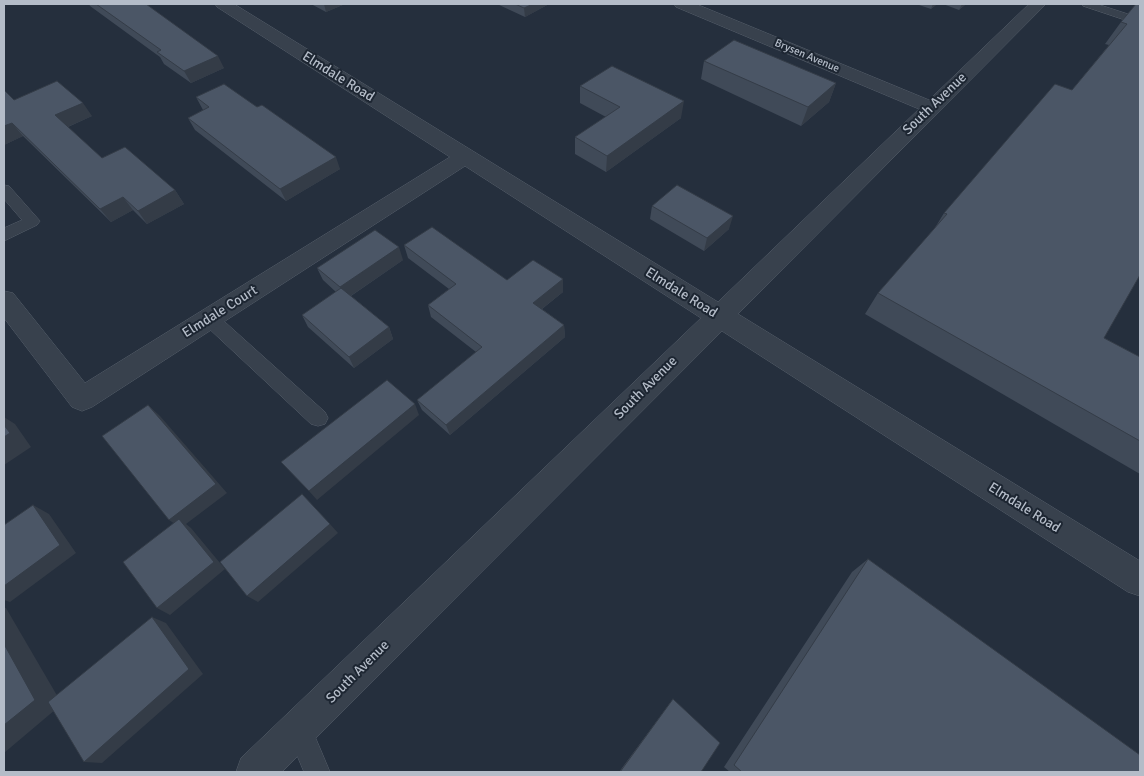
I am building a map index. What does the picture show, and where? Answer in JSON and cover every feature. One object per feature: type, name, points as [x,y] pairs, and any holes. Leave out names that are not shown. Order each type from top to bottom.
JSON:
[{"type":"street","name":"Elmdale Road","points":[[223,4],[1140,580]]},
{"type":"street","name":"Brysen Avenue","points":[[682,4],[932,108]]},
{"type":"street","name":"South Avenue","points":[[255,772],[1038,4]]},
{"type":"street","name":"Elmdale Court","points":[[4,300],[82,399],[465,157]]},
{"type":"lane","points":[[1087,4],[1140,22]]},
{"type":"lane","points":[[4,190],[32,221],[4,235]]},
{"type":"lane","points":[[210,319],[318,418]]},
{"type":"lane","points":[[299,729],[317,772]]},
{"type":"building","points":[[96,4],[146,4],[218,56],[184,71],[157,52],[161,50]]},
{"type":"building","points":[[515,4],[533,4],[524,8]]},
{"type":"building","points":[[1136,4],[1140,4],[1140,275],[1104,338],[1140,357],[1140,441],[878,293],[947,214],[944,213],[1055,84],[1072,90],[1127,24],[1121,22]]},
{"type":"building","points":[[734,40],[836,83],[808,107],[704,61]]},
{"type":"building","points":[[612,66],[684,101],[607,156],[575,137],[620,107],[580,86]]},
{"type":"building","points":[[57,81],[83,103],[55,115],[102,158],[125,147],[175,190],[138,211],[123,197],[100,209],[12,123],[4,126],[4,90],[14,100]]},
{"type":"building","points":[[224,84],[257,107],[262,105],[336,157],[280,189],[188,118],[209,107],[196,97]]},
{"type":"building","points":[[677,185],[733,216],[707,238],[652,206]]},
{"type":"building","points":[[432,227],[507,280],[533,260],[563,279],[533,303],[564,325],[446,425],[417,400],[482,347],[428,305],[456,284],[404,245]]},
{"type":"building","points":[[375,230],[399,247],[340,287],[317,268]]},
{"type":"building","points":[[341,288],[389,327],[349,357],[302,315]]},
{"type":"building","points":[[387,380],[415,404],[309,491],[281,462]]},
{"type":"building","points":[[148,405],[216,484],[169,520],[102,436]]},
{"type":"building","points":[[4,425],[10,433],[4,437]]},
{"type":"building","points":[[302,494],[330,524],[247,596],[220,562]]},
{"type":"building","points":[[33,505],[60,545],[4,586],[4,525]]},
{"type":"building","points":[[179,519],[214,562],[157,608],[123,562]]},
{"type":"building","points":[[868,559],[1140,755],[1140,772],[742,772],[734,765]]},
{"type":"building","points":[[152,617],[189,669],[84,762],[48,702]]},
{"type":"building","points":[[4,644],[35,700],[4,725]]},
{"type":"building","points":[[673,699],[720,743],[701,772],[620,772]]}]
